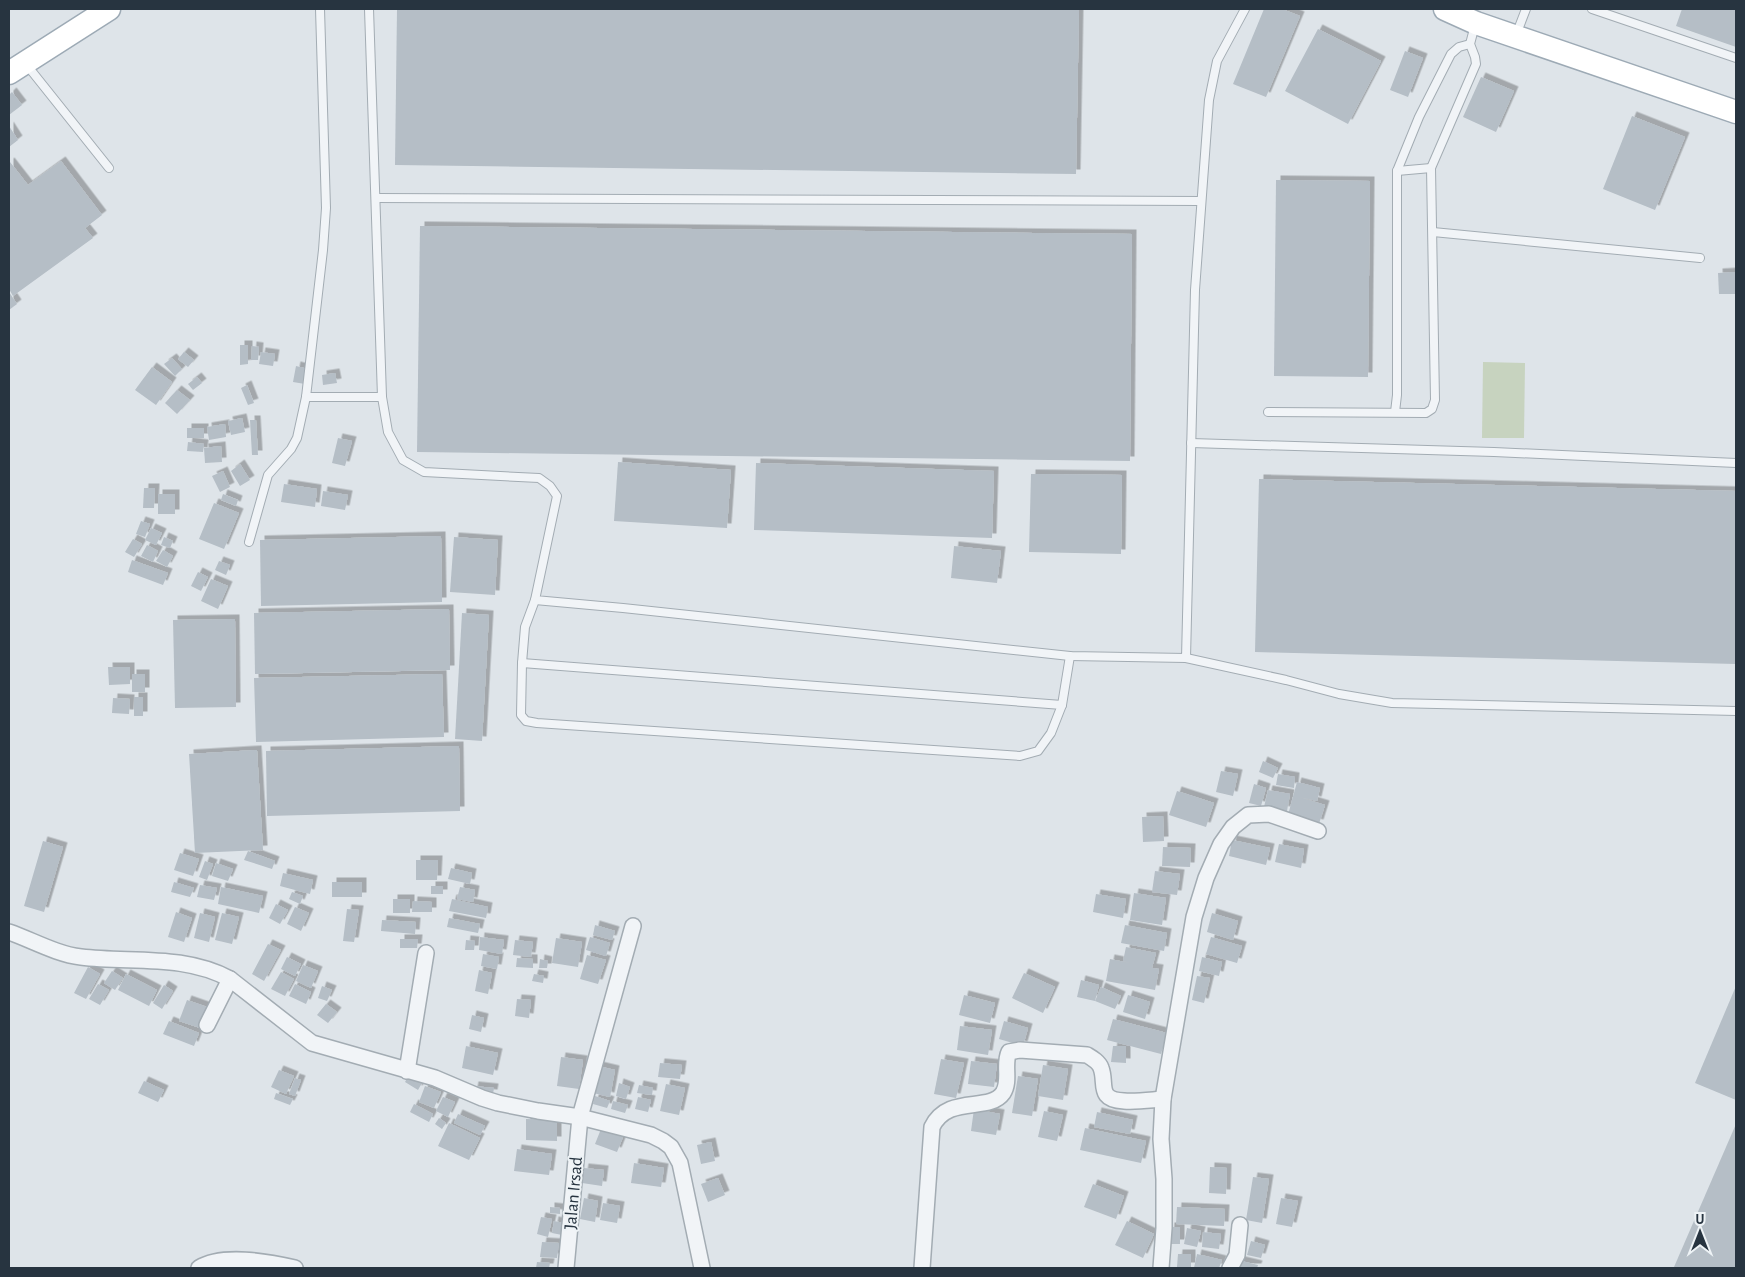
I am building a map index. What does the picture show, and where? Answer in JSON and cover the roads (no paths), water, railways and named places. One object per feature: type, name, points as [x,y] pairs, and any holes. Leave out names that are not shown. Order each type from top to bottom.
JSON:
[{"type":"main road","points":[[17,67],[109,9]]},
{"type":"main road","points":[[1445,9],[1473,33],[1516,36],[1736,112]]},
{"type":"street","points":[[1161,1268],[1164,1228],[1164,1179],[1161,1138],[1163,1099],[1194,917],[1206,878],[1221,844],[1233,826],[1248,815],[1269,814],[1318,831]]},
{"type":"street","name":"Jalan Irsad","points":[[566,1268],[580,1117],[633,926]]},
{"type":"street","points":[[9,932],[71,955],[191,964],[216,972],[230,979],[312,1043],[435,1078],[498,1103],[580,1117],[663,1141],[671,1147],[680,1163],[702,1268]]},
{"type":"street","points":[[407,1071],[426,953]]},
{"type":"street","points":[[207,1025],[230,979]]},
{"type":"street","points":[[922,1268],[932,1127],[936,1119],[945,1111],[990,1101],[1000,1096],[1006,1086],[1006,1056],[1009,1052],[1020,1050],[1087,1055],[1094,1059],[1101,1068],[1103,1088],[1108,1096],[1122,1102],[1163,1099]]},
{"type":"street","points":[[1230,1268],[1237,1255],[1240,1225]]},
{"type":"street","points":[[199,1268],[206,1264],[244,1260],[295,1268]]},
{"type":"lane","points":[[249,542],[268,476],[291,449],[297,438],[306,397],[326,208],[320,9]]},
{"type":"lane","points":[[369,9],[382,398],[388,432],[403,460],[424,472],[539,478],[550,486],[557,496],[535,600],[525,627],[521,715],[526,721],[1020,756],[1038,751],[1051,733],[1062,705],[1070,656]]},
{"type":"lane","points":[[1186,658],[1195,290],[1209,100],[1217,61],[1245,9]]},
{"type":"lane","points":[[1516,36],[1526,9]]},
{"type":"lane","points":[[1592,9],[1736,58]]},
{"type":"lane","points":[[1268,412],[1426,413],[1432,409],[1435,400],[1431,168],[1476,64],[1473,33]]},
{"type":"lane","points":[[1395,412],[1397,395],[1397,171],[1418,117],[1451,54],[1473,33]]},
{"type":"lane","points":[[17,67],[109,168]]},
{"type":"lane","points":[[1397,171],[1431,168]]},
{"type":"lane","points":[[376,198],[1201,201]]},
{"type":"lane","points":[[1433,232],[1700,258]]},
{"type":"lane","points":[[306,397],[382,398]]},
{"type":"lane","points":[[1192,443],[1494,452],[1736,463]]},
{"type":"lane","points":[[535,600],[1070,656],[1186,658],[1339,694],[1392,703],[1736,711]]},
{"type":"lane","points":[[522,663],[1062,705]]}]
